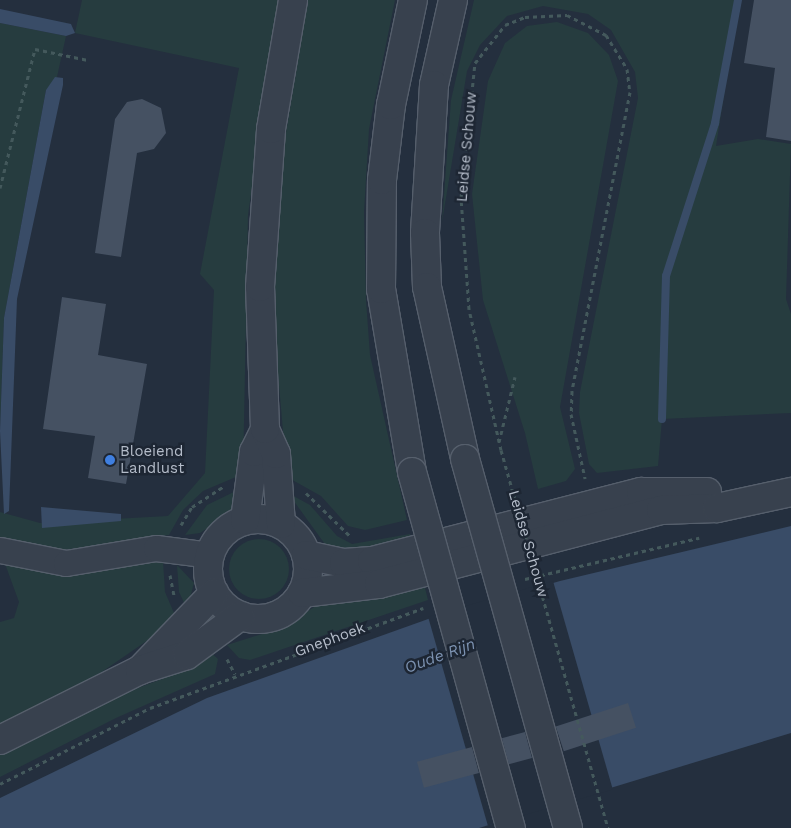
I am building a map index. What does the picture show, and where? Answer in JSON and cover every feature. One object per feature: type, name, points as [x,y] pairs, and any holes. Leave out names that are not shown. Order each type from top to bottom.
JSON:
[{"type":"street","points":[[281,524],[280,482],[276,454],[265,429],[260,287],[263,201],[293,0]]},
{"type":"street","points":[[413,0],[391,105],[382,180],[381,289],[412,472],[511,828]]},
{"type":"street","points":[[453,0],[434,85],[424,233],[427,287],[465,458],[568,828]]},
{"type":"street","points":[[244,520],[254,452],[265,429]]},
{"type":"street","points":[[306,555],[332,562],[372,561],[641,492],[708,492],[748,500]]},
{"type":"street","points":[[302,593],[379,584],[661,510],[717,508],[791,492]]},
{"type":"street","points":[[244,520],[281,524],[297,537],[306,555],[308,573],[302,593],[277,616],[254,619],[240,616],[214,593],[208,574],[210,555],[222,533],[244,520]]},
{"type":"street","points":[[0,550],[66,562],[140,549],[173,549],[210,555]]},
{"type":"street","points":[[140,670],[214,593]]},
{"type":"street","points":[[0,740],[140,670],[187,655],[240,616]]},
{"type":"path","name":"Leidse Schouw","points":[[586,483],[571,414],[572,392],[630,92],[627,69],[606,35],[568,15],[525,17],[505,25],[475,63],[461,198],[469,309],[501,450],[608,828]]},
{"type":"path","points":[[0,188],[35,49],[88,60]]},
{"type":"path","points":[[499,442],[515,377]]},
{"type":"path","points":[[173,549],[192,507],[217,489],[250,480]]},
{"type":"path","points":[[280,482],[312,497],[355,538]]},
{"type":"path","points":[[518,581],[677,542]]},
{"type":"path","name":"Gnephoek","points":[[0,784],[150,708],[434,605]]},
{"type":"green space","points":[[82,0],[279,0],[248,215],[243,474],[203,491],[183,510],[169,535],[56,551],[0,539],[0,512],[40,523],[168,516],[205,473],[214,290],[200,274],[239,68],[75,33]]},
{"type":"green space","points":[[308,0],[395,0],[369,129],[364,212],[366,300],[370,355],[407,520],[365,530],[348,526],[321,496],[287,477],[274,328],[275,199]]},
{"type":"green space","points":[[474,0],[739,0],[716,146],[758,139],[791,144],[786,299],[791,314],[791,413],[662,419],[658,466],[597,473],[589,464],[579,413],[580,392],[638,98],[635,72],[611,30],[588,14],[543,6],[507,16],[480,45],[467,71],[442,222],[451,100]]},
{"type":"green space","points":[[557,22],[588,33],[609,55],[618,81],[560,407],[575,469],[566,481],[538,489],[525,433],[483,300],[472,194],[488,81],[505,43],[527,26]]},
{"type":"green space","points":[[0,23],[66,36],[57,77],[46,90],[4,318],[0,431]]},
{"type":"green space","points":[[242,488],[230,513],[200,533],[185,535],[207,505]]},
{"type":"green space","points":[[288,493],[310,505],[337,536],[352,544],[410,534],[412,543],[365,554],[327,547]]},
{"type":"green space","points":[[259,539],[276,544],[284,552],[289,569],[284,586],[276,594],[259,599],[242,594],[234,586],[229,569],[234,552],[242,544]]},
{"type":"green space","points":[[154,559],[163,561],[165,592],[177,620],[93,678],[0,726],[0,622],[14,618],[19,602],[4,561],[112,569]]},
{"type":"green space","points":[[177,565],[194,583],[187,609],[179,592]]},
{"type":"green space","points":[[423,580],[428,600],[250,660],[239,658],[227,645],[281,628],[319,604]]},
{"type":"green space","points":[[209,651],[218,659],[215,674],[116,718],[0,777],[0,753],[111,698],[170,676]]},
{"type":"water","points":[[0,9],[71,24],[75,33],[66,36],[0,23]]},
{"type":"water","points":[[55,77],[63,78],[63,85],[17,299],[9,511],[4,514],[0,431],[4,318],[46,90]]},
{"type":"water","points":[[41,507],[121,514],[121,521],[42,528]]},
{"type":"water","name":"Oude Rijn","points":[[791,526],[791,733],[479,828],[0,828],[0,798],[207,698],[431,618],[560,581]]},
{"type":"pier","points":[[553,581],[613,790],[488,825],[428,617]]},
{"type":"building","points":[[754,0],[791,0],[791,141],[766,137],[775,68],[744,63]]},
{"type":"building","points":[[142,99],[161,108],[166,133],[154,149],[137,153],[121,257],[95,253],[115,119],[127,102]]},
{"type":"building","points":[[62,297],[106,304],[98,355],[147,364],[126,484],[88,478],[95,436],[43,429]]},
{"type":"building","points":[[628,703],[636,728],[564,751],[556,726]]},
{"type":"building","points":[[525,732],[532,758],[509,764],[502,738]]},
{"type":"building","points":[[472,747],[479,773],[424,788],[417,762]]},
{"type":"waterway","points":[[662,419],[666,276],[715,123],[738,0]]},
{"type":"place","name":"Bloeiend Landlust","points":[[110,460]]}]
